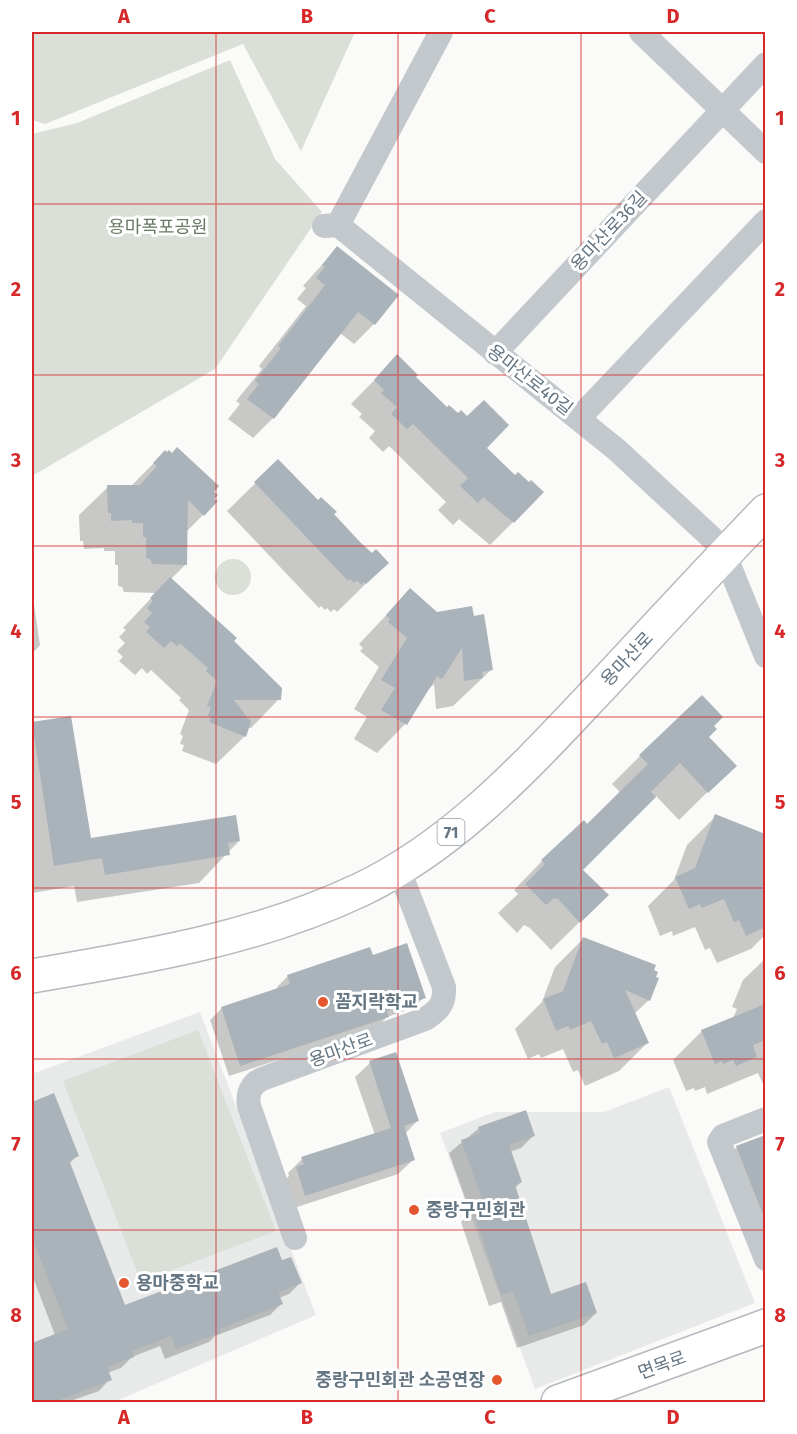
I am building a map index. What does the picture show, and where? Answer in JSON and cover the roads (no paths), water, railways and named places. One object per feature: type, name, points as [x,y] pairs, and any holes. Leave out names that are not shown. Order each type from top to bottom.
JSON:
[{"type":"main road","name":"용마산로","points":[[32,976],[151,956],[215,941],[318,907],[361,890],[398,867],[453,831],[500,791],[536,756],[765,511]]},
{"type":"main road","name":"면목로","points":[[558,1402],[765,1326]]},
{"type":"street","name":"용마산로40길","points":[[441,32],[331,226],[579,418],[617,450],[726,553]]},
{"type":"street","points":[[641,32],[765,152]]},
{"type":"street","name":"용마산로36길","points":[[495,353],[765,64]]},
{"type":"street","points":[[579,418],[765,221]]},
{"type":"street","points":[[726,553],[765,656]]},
{"type":"street","name":"용마산로","points":[[295,1238],[249,1106],[249,1092],[252,1086],[262,1078],[425,1019],[439,1009],[444,987],[398,867]]},
{"type":"street","points":[[765,1119],[720,1139],[719,1144],[765,1259]]},
{"type":"place","name":"꼼지락학교","points":[[323,1002]]},
{"type":"place","name":"중랑구민회관","points":[[414,1210]]},
{"type":"place","name":"용마중학교","points":[[124,1283]]},
{"type":"place","name":"중랑구민회관 소공연장","points":[[497,1380]]},
{"type":"park label","name":"용마폭포공원","points":[[158,227]]}]
